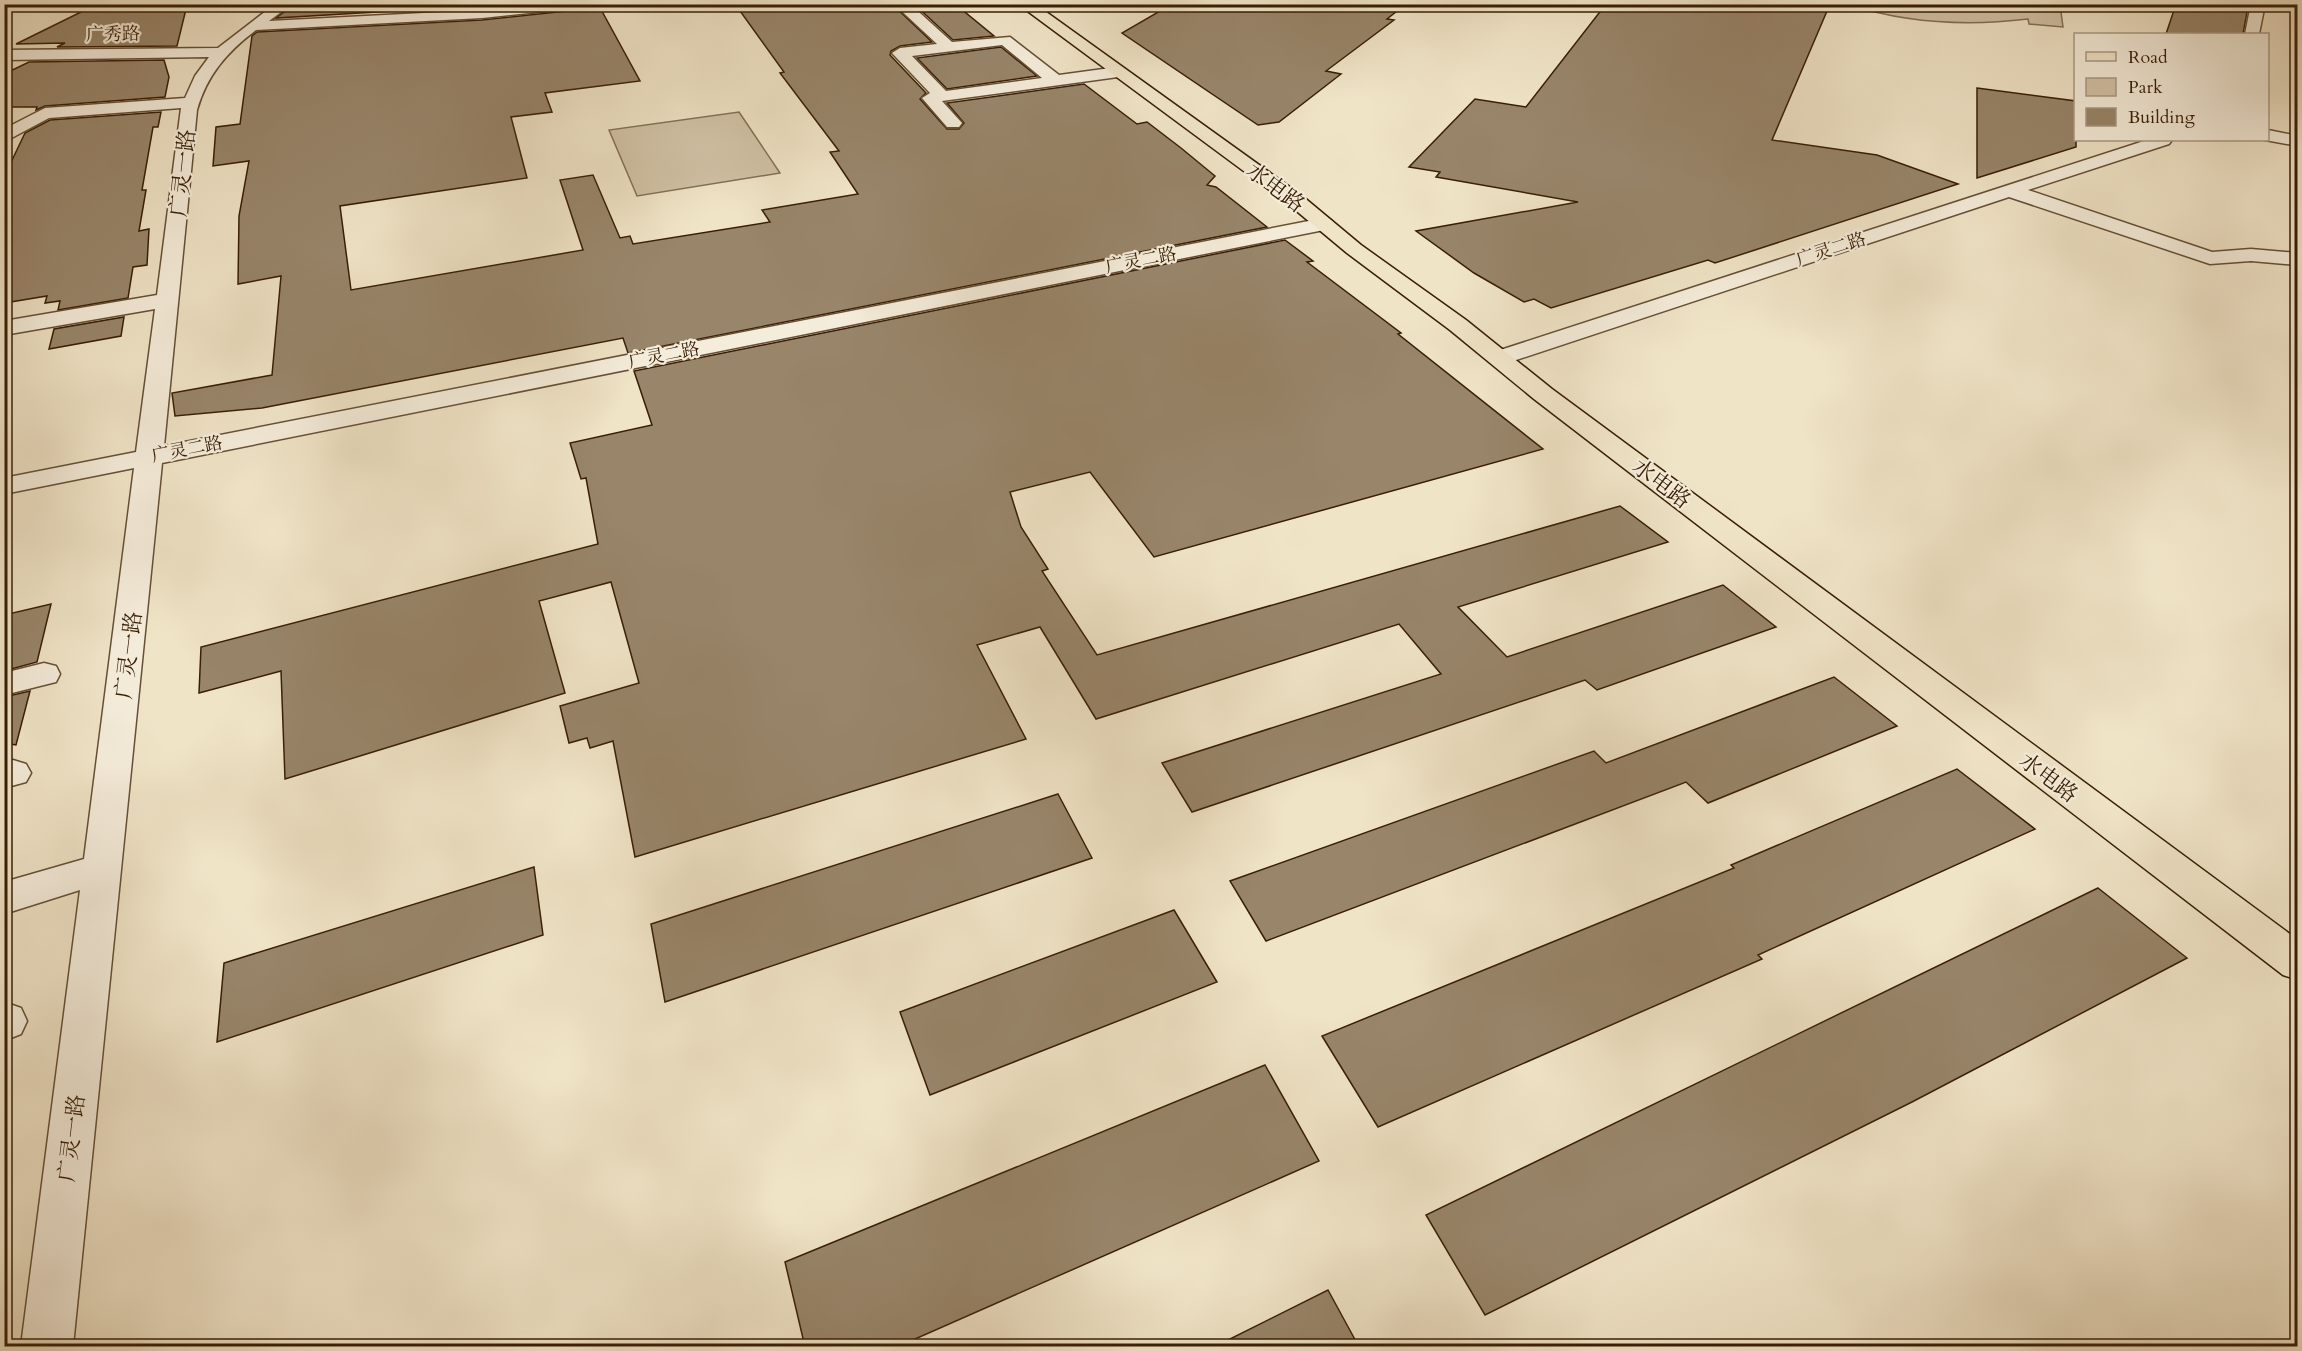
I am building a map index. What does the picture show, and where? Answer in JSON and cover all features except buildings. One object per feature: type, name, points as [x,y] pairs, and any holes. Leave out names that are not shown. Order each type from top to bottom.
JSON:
[{"type":"main road","name":"水电路","points":[[1025,4],[1294,199],[1499,358],[2298,963]]},
{"type":"street","points":[[280,12],[482,14],[576,4]]},
{"type":"street","points":[[901,4],[949,47]]},
{"type":"street","points":[[2252,33],[2258,4]]},
{"type":"street","name":"广灵一路","points":[[47,1347],[191,102],[203,74],[222,52],[280,12]]},
{"type":"street","points":[[942,96],[900,53],[1005,40],[1056,81]]},
{"type":"street","name":"广秀路","points":[[4,55],[222,52]]},
{"type":"street","points":[[953,123],[930,98],[1118,72]]},
{"type":"street","points":[[4,114],[191,102]]},
{"type":"street","points":[[4,137],[45,113]]},
{"type":"street","points":[[2269,135],[2297,144]]},
{"type":"street","name":"广灵二路","points":[[1499,358],[2160,141]]},
{"type":"street","points":[[2011,191],[2210,258],[2251,255],[2296,257]]},
{"type":"street","name":"广灵二路","points":[[4,486],[1324,224]]},
{"type":"street","points":[[4,328],[168,300]]},
{"type":"street","points":[[4,684],[44,674]]},
{"type":"street","points":[[4,897],[103,868]]},
{"type":"green space","points":[[1850,5],[2060,5],[2063,27],[2029,24],[2028,19],[1961,22],[1915,19]]},
{"type":"green space","points":[[739,112],[780,173],[637,196],[609,130]]}]
